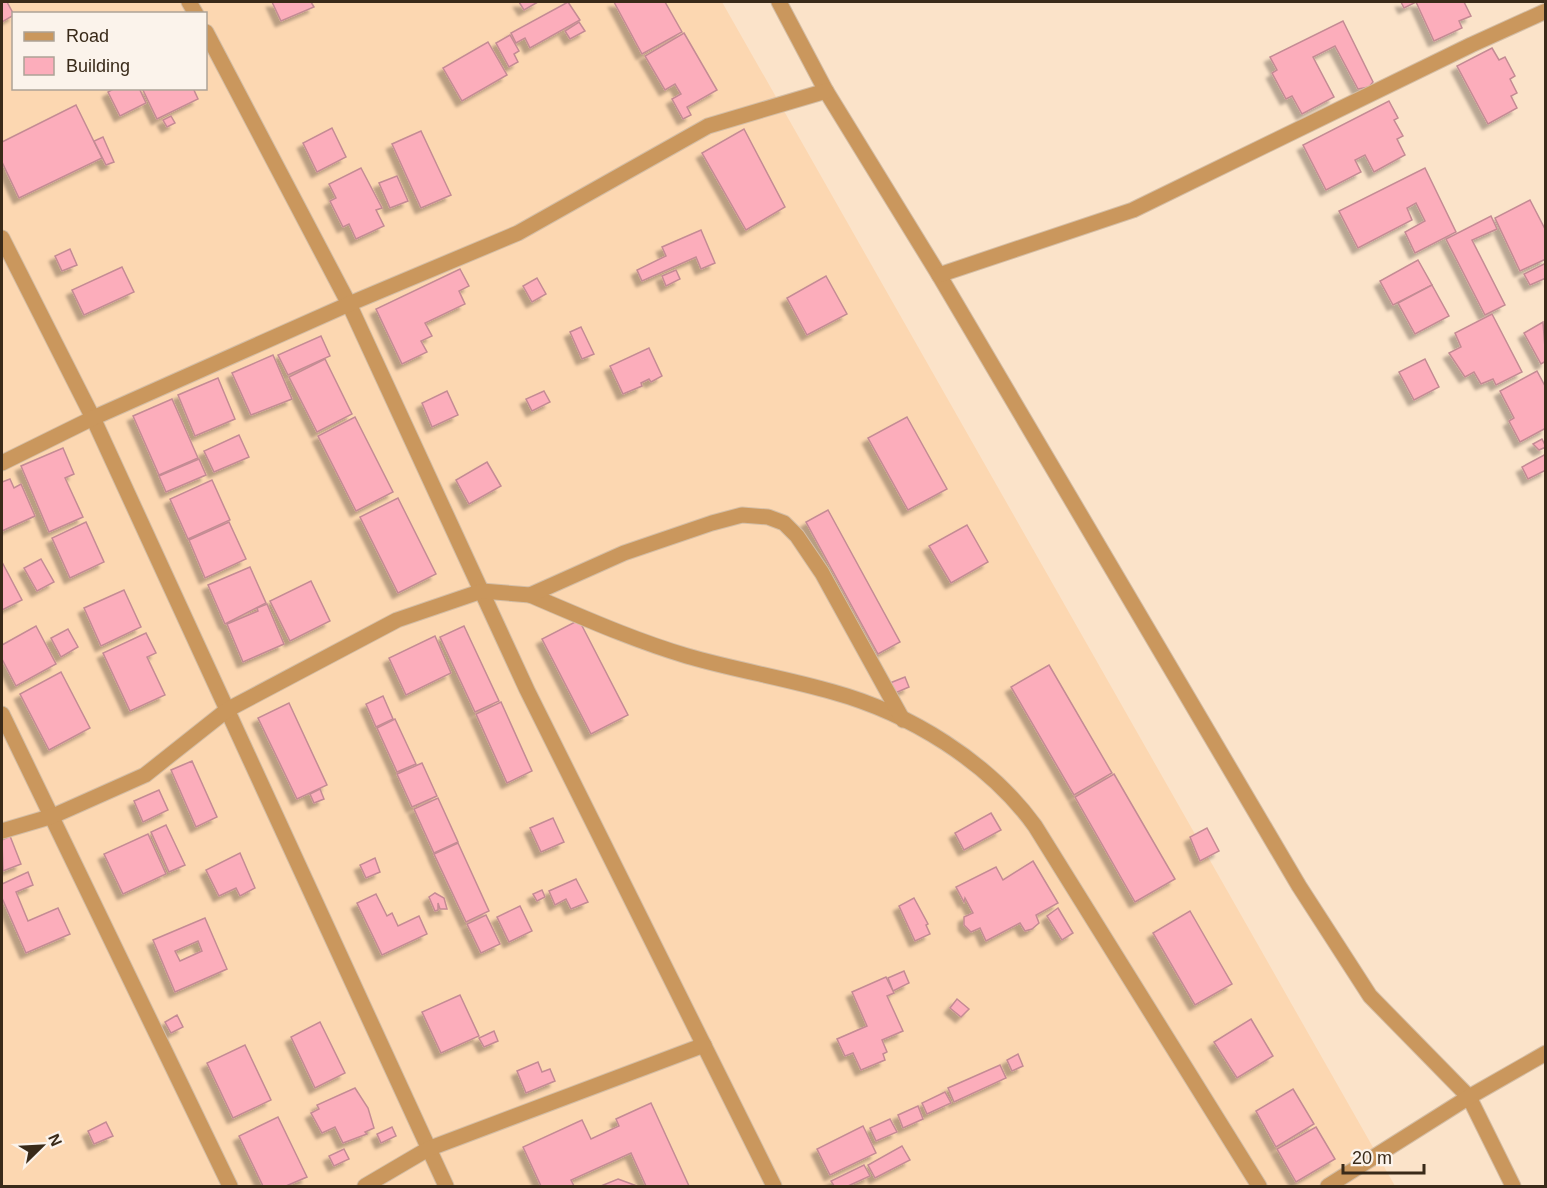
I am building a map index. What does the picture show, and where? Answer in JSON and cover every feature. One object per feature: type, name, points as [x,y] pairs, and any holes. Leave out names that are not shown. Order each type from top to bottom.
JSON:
[{"type":"street","points":[[779,2],[826,91],[939,275],[1305,896],[1370,996],[1469,1097],[1513,1186]]},
{"type":"street","points":[[939,275],[1132,210],[1545,11]]},
{"type":"street","points":[[207,34],[349,304],[532,701],[774,1186]]},
{"type":"street","points":[[2,463],[93,418],[349,304],[518,233],[708,126],[826,91]]},
{"type":"street","points":[[2,238],[93,418],[446,1186]]},
{"type":"street","points":[[530,595],[624,553],[712,523],[742,515],[768,517],[784,523],[806,548],[840,604],[903,720]]},
{"type":"street","points":[[2,831],[53,816],[146,775],[227,710],[397,620],[482,591],[530,595],[638,640],[738,670],[835,692],[876,706],[966,759],[1007,791],[1021,807],[1258,1186]]},
{"type":"street","points":[[2,714],[230,1186]]},
{"type":"street","points":[[365,1186],[428,1149],[704,1045]]},
{"type":"street","points":[[1328,1186],[1469,1097],[1545,1053]]},
{"type":"shaded area","points":[[2,2],[722,2],[1395,1186],[2,1186]]},
{"type":"building","points":[[2,2],[7,2],[12,16],[2,22]]},
{"type":"building","points":[[272,2],[311,2],[314,7],[281,21]]},
{"type":"building","points":[[519,2],[538,2],[524,10]]},
{"type":"building","points":[[568,2],[580,20],[530,48],[525,38],[516,43],[511,33]]},
{"type":"building","points":[[614,2],[665,2],[682,32],[642,54]]},
{"type":"building","points":[[1401,2],[1416,2],[1404,8]]},
{"type":"building","points":[[1416,2],[1464,2],[1471,16],[1459,21],[1462,28],[1434,41]]},
{"type":"building","points":[[1343,21],[1373,82],[1369,87],[1358,89],[1335,46],[1313,57],[1334,97],[1302,114],[1292,96],[1286,99],[1272,73],[1277,70],[1270,57]]},
{"type":"building","points":[[579,22],[585,31],[570,39],[565,31]]},
{"type":"building","points":[[684,33],[717,90],[687,107],[691,115],[683,119],[672,99],[681,94],[675,84],[665,90],[645,56]]},
{"type":"building","points":[[510,35],[519,51],[514,54],[518,62],[509,67],[496,43]]},
{"type":"building","points":[[488,42],[507,75],[462,101],[443,68]]},
{"type":"building","points":[[1492,48],[1499,60],[1505,57],[1515,76],[1510,79],[1517,93],[1511,96],[1517,108],[1488,124],[1457,66]]},
{"type":"building","points":[[140,90],[146,103],[120,116],[108,92]]},
{"type":"building","points":[[143,90],[194,90],[198,99],[157,119]]},
{"type":"building","points":[[1389,101],[1398,118],[1394,120],[1403,136],[1397,139],[1405,155],[1374,172],[1365,155],[1355,160],[1361,172],[1326,190],[1303,145]]},
{"type":"building","points":[[76,105],[102,158],[19,198],[2,162],[2,142]]},
{"type":"building","points":[[171,116],[175,123],[167,127],[163,120]]},
{"type":"building","points":[[332,128],[346,157],[317,172],[303,143]]},
{"type":"building","points":[[744,129],[785,207],[746,230],[702,153]]},
{"type":"building","points":[[421,131],[451,195],[421,208],[392,144]]},
{"type":"building","points":[[103,137],[114,162],[106,165],[94,141]]},
{"type":"building","points":[[361,168],[382,208],[376,210],[384,226],[356,239],[349,224],[343,227],[330,201],[336,198],[329,184]]},
{"type":"building","points":[[1425,168],[1456,232],[1415,253],[1405,232],[1425,221],[1416,203],[1407,208],[1412,220],[1358,248],[1339,211]]},
{"type":"building","points":[[397,176],[408,201],[390,208],[379,183]]},
{"type":"building","points":[[1530,200],[1546,231],[1546,259],[1520,271],[1495,218]]},
{"type":"building","points":[[1491,216],[1497,229],[1472,240],[1505,305],[1485,315],[1446,239]]},
{"type":"building","points":[[701,230],[715,263],[701,269],[696,257],[642,281],[637,270],[666,256],[662,247]]},
{"type":"building","points":[[70,249],[77,265],[62,271],[55,256]]},
{"type":"building","points":[[1418,260],[1432,285],[1393,305],[1380,281]]},
{"type":"building","points":[[1546,263],[1546,278],[1530,285],[1524,274]]},
{"type":"building","points":[[122,267],[134,292],[84,315],[72,290]]},
{"type":"building","points":[[460,269],[469,286],[459,291],[465,304],[425,323],[432,336],[421,341],[427,352],[402,364],[376,309]]},
{"type":"building","points":[[676,270],[680,279],[666,286],[662,276]]},
{"type":"building","points":[[826,276],[847,314],[807,335],[787,298]]},
{"type":"building","points":[[537,278],[546,294],[532,302],[523,286]]},
{"type":"building","points":[[1432,285],[1449,316],[1415,334],[1398,303]]},
{"type":"building","points":[[1492,314],[1522,372],[1496,385],[1493,379],[1481,384],[1474,372],[1465,377],[1449,353],[1461,347],[1455,333]]},
{"type":"building","points":[[1543,322],[1546,361],[1541,364],[1524,333]]},
{"type":"building","points":[[581,327],[594,354],[582,359],[570,332]]},
{"type":"building","points":[[321,336],[330,356],[288,375],[278,355]]},
{"type":"building","points":[[649,348],[662,376],[651,382],[649,379],[641,383],[642,386],[623,394],[610,366]]},
{"type":"building","points":[[273,355],[292,399],[251,415],[232,373]]},
{"type":"building","points":[[325,359],[352,414],[317,432],[289,377]]},
{"type":"building","points":[[1425,359],[1439,387],[1414,400],[1399,372]]},
{"type":"building","points":[[1537,371],[1545,386],[1546,428],[1520,442],[1509,421],[1514,418],[1500,391]]},
{"type":"building","points":[[218,378],[235,419],[195,436],[178,395]]},
{"type":"building","points":[[447,391],[458,415],[432,427],[422,403]]},
{"type":"building","points":[[544,391],[550,402],[532,411],[526,399]]},
{"type":"building","points":[[172,399],[198,458],[159,475],[133,416]]},
{"type":"building","points":[[355,417],[393,492],[356,511],[318,436]]},
{"type":"building","points":[[907,417],[947,489],[908,510],[868,438]]},
{"type":"building","points":[[239,435],[249,457],[214,472],[204,451]]},
{"type":"building","points":[[1542,439],[1546,447],[1539,450],[1533,444]]},
{"type":"building","points":[[63,448],[74,474],[65,478],[83,517],[49,532],[21,466]]},
{"type":"building","points":[[1546,454],[1546,470],[1528,479],[1522,467]]},
{"type":"building","points":[[199,459],[206,475],[166,492],[159,476]]},
{"type":"building","points":[[487,462],[501,486],[469,504],[456,480]]},
{"type":"building","points":[[10,479],[14,488],[21,484],[35,516],[2,531],[2,482]]},
{"type":"building","points":[[212,480],[230,520],[188,539],[170,499]]},
{"type":"building","points":[[398,498],[436,574],[398,593],[360,517]]},
{"type":"building","points":[[828,510],[900,642],[878,654],[806,522]]},
{"type":"building","points":[[86,522],[104,562],[70,578],[52,538]]},
{"type":"building","points":[[229,522],[246,559],[205,578],[189,540]]},
{"type":"building","points":[[967,525],[988,562],[951,583],[929,546]]},
{"type":"building","points":[[41,559],[54,582],[37,591],[24,568]]},
{"type":"building","points":[[2,562],[22,600],[2,610]]},
{"type":"building","points":[[250,567],[266,603],[225,624],[208,585]]},
{"type":"building","points":[[311,581],[330,621],[290,641],[270,601]]},
{"type":"building","points":[[124,590],[141,627],[101,646],[84,608]]},
{"type":"building","points":[[267,604],[284,644],[243,662],[227,624],[258,611],[257,608]]},
{"type":"building","points":[[579,620],[628,715],[591,734],[542,639]]},
{"type":"building","points":[[36,626],[56,664],[16,686],[2,659],[2,645]]},
{"type":"building","points":[[464,626],[499,701],[475,712],[440,637]]},
{"type":"building","points":[[68,629],[78,647],[61,657],[51,638]]},
{"type":"building","points":[[146,633],[156,653],[147,657],[165,695],[130,711],[103,653]]},
{"type":"building","points":[[435,636],[451,673],[406,695],[389,658]]},
{"type":"building","points":[[1049,665],[1112,773],[1074,795],[1011,687]]},
{"type":"building","points":[[61,672],[90,728],[49,750],[20,694]]},
{"type":"building","points":[[905,677],[909,687],[895,693],[890,683]]},
{"type":"building","points":[[383,696],[393,719],[376,727],[366,704]]},
{"type":"building","points":[[501,702],[532,771],[507,783],[476,714]]},
{"type":"building","points":[[289,703],[327,785],[297,799],[258,718]]},
{"type":"building","points":[[395,719],[416,764],[397,772],[377,728]]},
{"type":"building","points":[[192,761],[217,817],[196,827],[171,770]]},
{"type":"building","points":[[422,763],[437,796],[412,807],[397,774]]},
{"type":"building","points":[[1114,774],[1175,879],[1135,902],[1075,797]]},
{"type":"building","points":[[320,789],[324,799],[314,803],[310,794]]},
{"type":"building","points":[[159,790],[168,810],[143,822],[134,801]]},
{"type":"building","points":[[438,798],[458,842],[434,853],[414,809]]},
{"type":"building","points":[[991,813],[1001,830],[964,850],[955,833]]},
{"type":"building","points":[[553,818],[564,842],[541,852],[530,828]]},
{"type":"building","points":[[166,825],[185,865],[169,872],[151,832]]},
{"type":"building","points":[[1207,828],[1219,851],[1200,861],[1190,837]]},
{"type":"building","points":[[148,834],[166,874],[123,894],[104,854]]},
{"type":"building","points":[[10,836],[21,864],[3,871],[2,840]]},
{"type":"building","points":[[458,843],[489,911],[466,922],[434,854]]},
{"type":"building","points":[[240,853],[255,888],[240,896],[236,888],[219,896],[206,870]]},
{"type":"building","points":[[375,858],[380,872],[366,878],[360,865]]},
{"type":"building","points":[[1033,861],[1058,903],[1036,915],[1039,923],[1032,929],[1025,931],[1020,923],[986,941],[980,928],[971,932],[964,925],[964,917],[973,913],[956,887],[996,867],[1003,880]]},
{"type":"building","points":[[28,872],[33,885],[16,892],[28,921],[58,908],[70,934],[26,953],[2,898],[2,884]]},
{"type":"building","points":[[576,879],[588,902],[571,909],[566,899],[555,905],[549,891]]},
{"type":"building","points":[[542,890],[545,897],[537,901],[533,894]]},
{"type":"building","points":[[435,893],[444,898],[447,909],[440,909],[438,903],[438,910],[435,911],[429,897]]},
{"type":"building","points":[[376,894],[387,916],[392,913],[398,926],[419,916],[427,934],[382,955],[357,903]]},
{"type":"building","points":[[914,898],[928,924],[926,925],[930,934],[915,941],[899,906]]},
{"type":"building","points":[[520,906],[532,931],[509,942],[497,917]]},
{"type":"building","points":[[1058,908],[1073,933],[1062,940],[1047,916]]},
{"type":"building","points":[[1190,911],[1232,984],[1195,1005],[1153,933]]},
{"type":"building","points":[[486,915],[500,944],[481,953],[467,924]]},
{"type":"building","points":[[205,918],[227,969],[175,992],[153,940]],"holes":[[[198,941],[202,951],[180,961],[175,951]]]},
{"type":"building","points":[[904,971],[909,983],[893,991],[888,978]]},
{"type":"building","points":[[886,977],[894,993],[887,996],[903,1031],[882,1040],[887,1052],[883,1054],[885,1060],[861,1070],[853,1053],[845,1056],[837,1039],[867,1026],[852,992]]},
{"type":"building","points":[[460,995],[479,1036],[441,1053],[422,1012]]},
{"type":"building","points":[[957,999],[969,1009],[961,1017],[950,1008]]},
{"type":"building","points":[[177,1015],[183,1027],[171,1033],[165,1022]]},
{"type":"building","points":[[1251,1019],[1273,1056],[1237,1078],[1214,1042]]},
{"type":"building","points":[[320,1022],[345,1073],[315,1088],[291,1037]]},
{"type":"building","points":[[494,1031],[498,1041],[484,1047],[479,1038]]},
{"type":"building","points":[[245,1045],[271,1100],[233,1118],[207,1063]]},
{"type":"building","points":[[1018,1054],[1023,1066],[1012,1071],[1007,1060]]},
{"type":"building","points":[[538,1062],[542,1072],[550,1069],[555,1081],[526,1093],[517,1071]]},
{"type":"building","points":[[1000,1065],[1006,1078],[954,1102],[948,1088]]},
{"type":"building","points":[[355,1088],[368,1108],[374,1128],[365,1132],[367,1134],[343,1143],[335,1127],[322,1133],[311,1113],[319,1109],[317,1105]]},
{"type":"building","points":[[1293,1089],[1314,1124],[1276,1147],[1256,1111]]},
{"type":"building","points":[[945,1092],[951,1103],[927,1114],[922,1103]]},
{"type":"building","points":[[651,1103],[689,1186],[646,1186],[631,1153],[571,1180],[574,1186],[541,1186],[523,1147],[582,1120],[591,1139],[619,1126],[616,1119]]},
{"type":"building","points":[[918,1106],[923,1119],[903,1128],[898,1115]]},
{"type":"building","points":[[278,1117],[307,1177],[286,1186],[263,1186],[239,1136]]},
{"type":"building","points":[[890,1119],[897,1132],[876,1141],[870,1128]]},
{"type":"building","points":[[106,1122],[113,1136],[94,1144],[88,1131]]},
{"type":"building","points":[[863,1126],[876,1153],[830,1175],[817,1149]]},
{"type":"building","points":[[392,1127],[396,1136],[381,1143],[377,1134]]},
{"type":"building","points":[[1316,1127],[1335,1159],[1296,1182],[1277,1149]]},
{"type":"building","points":[[902,1146],[910,1160],[875,1178],[868,1165]]},
{"type":"building","points":[[344,1149],[349,1159],[334,1166],[329,1156]]},
{"type":"building","points":[[864,1165],[870,1176],[848,1186],[834,1186],[831,1181]]},
{"type":"building","points":[[618,1179],[637,1186],[601,1186]]}]
